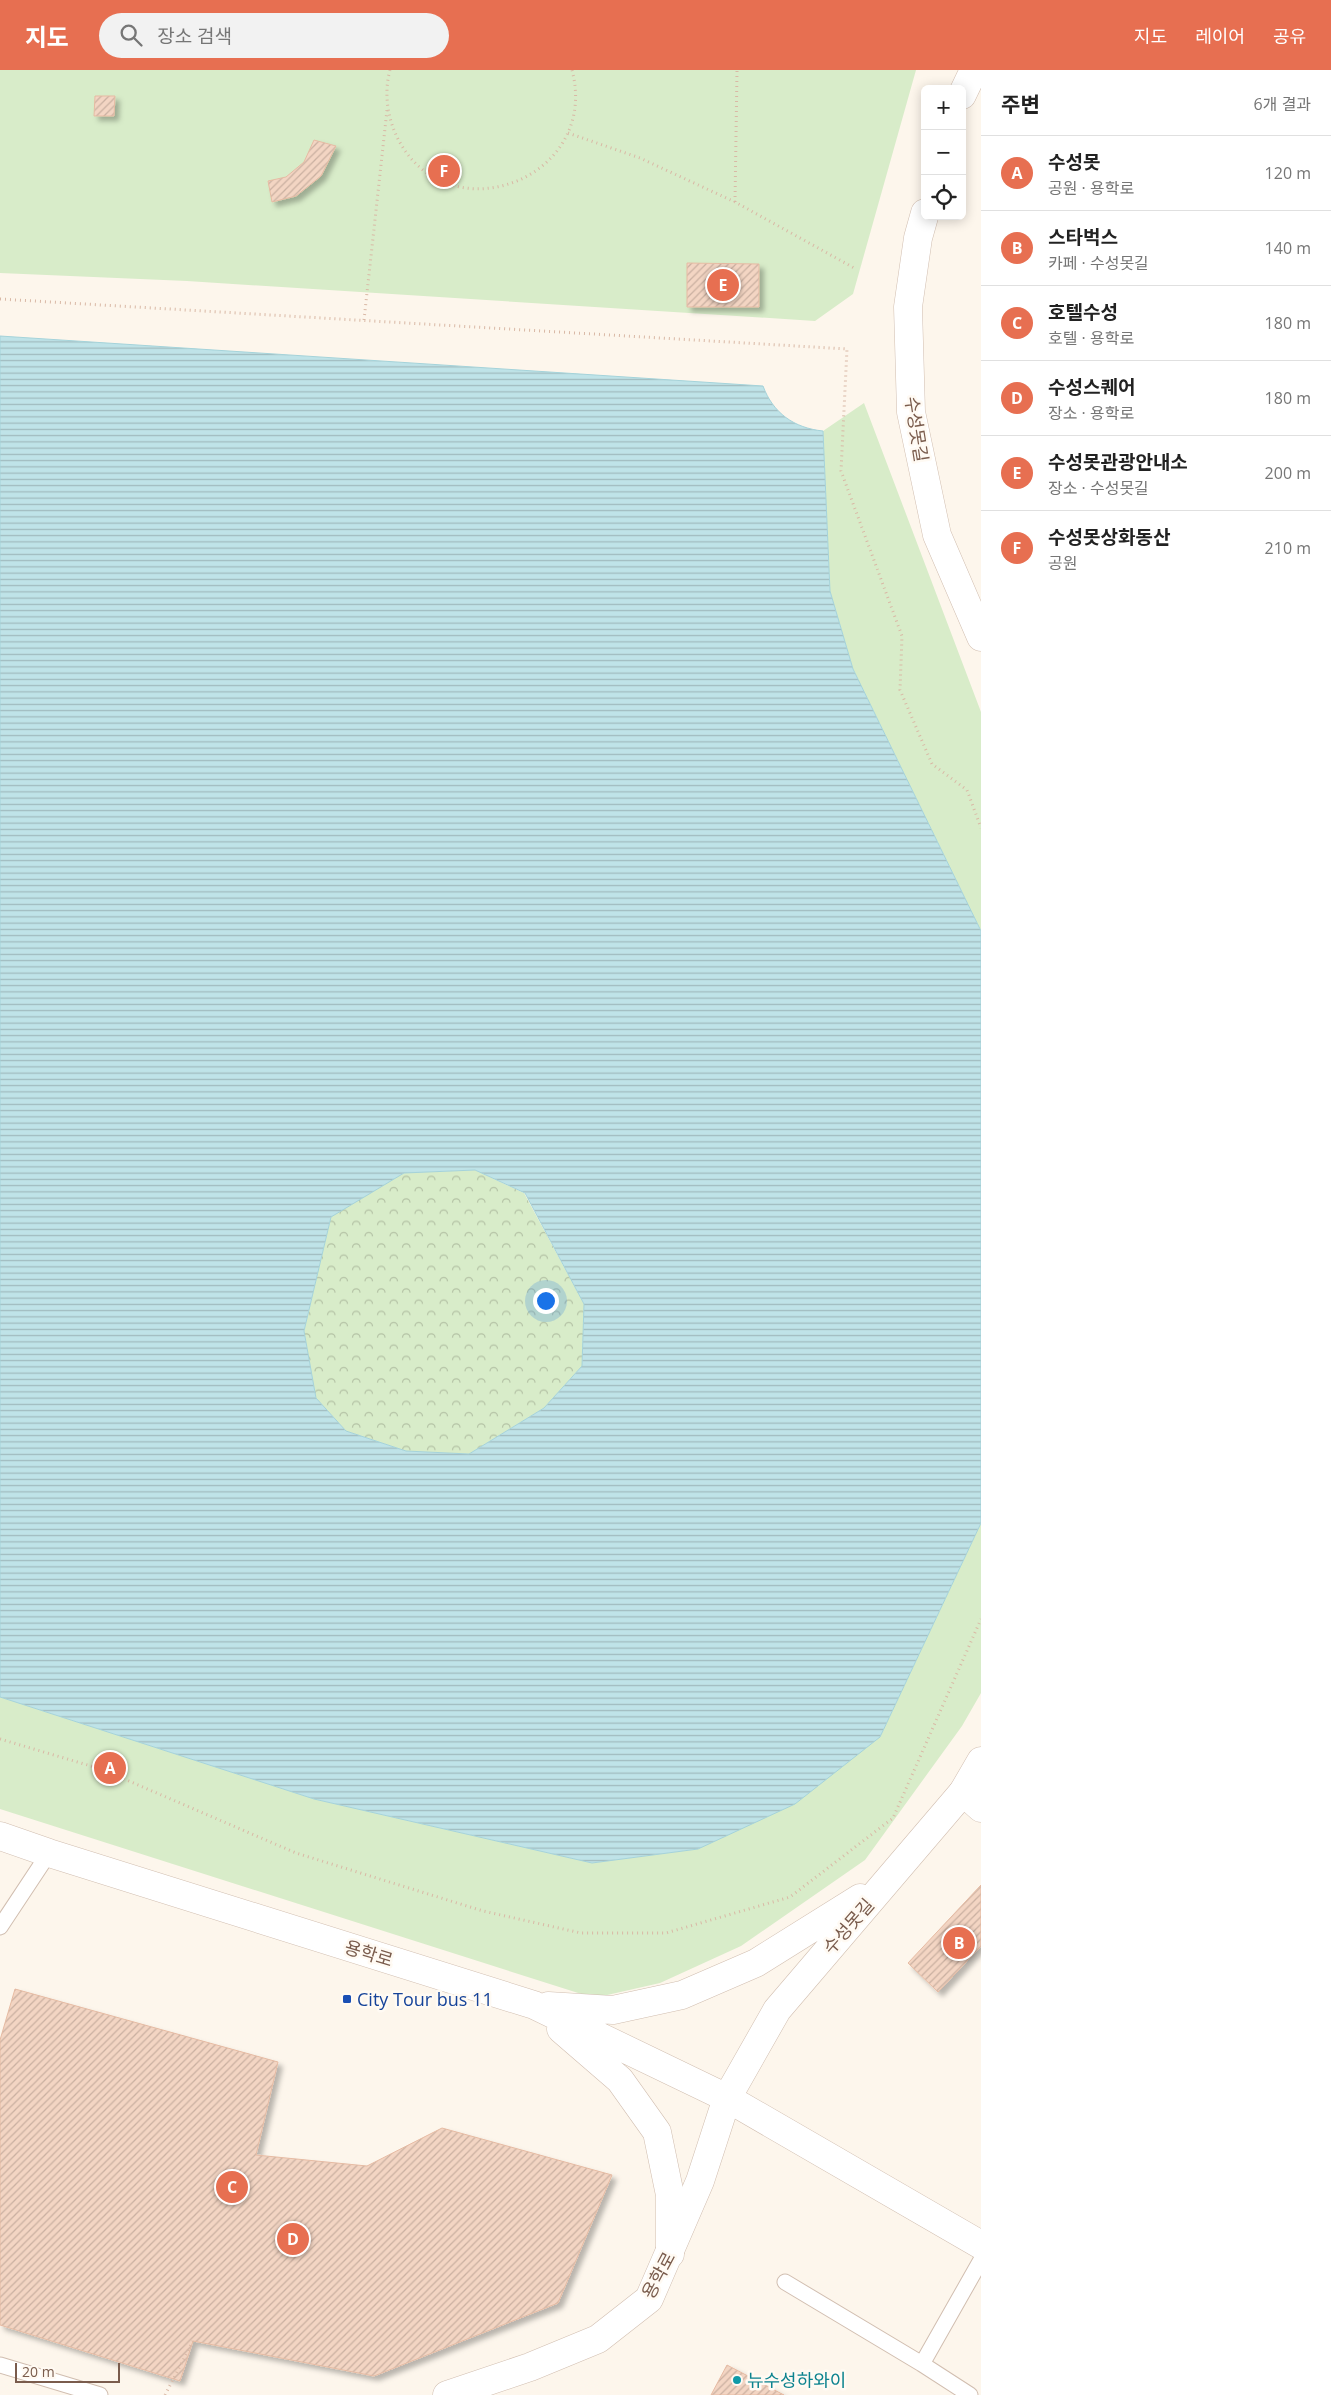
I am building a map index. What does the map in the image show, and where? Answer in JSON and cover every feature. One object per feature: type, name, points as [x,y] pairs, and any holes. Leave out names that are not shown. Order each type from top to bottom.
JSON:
[{"type":"street","points":[[966,87],[974,70]]},
{"type":"street","name":"수성못길","points":[[923,220],[918,238],[908,308],[911,412],[937,535],[981,637]]},
{"type":"street","name":"수성못길","points":[[727,2098],[777,2010],[887,1881],[972,1800],[981,1761]]},
{"type":"street","name":"용학로","points":[[0,1836],[534,2005],[727,2098],[981,2245]]},
{"type":"street","points":[[534,2005],[613,2010],[682,1995],[756,1963],[887,1881]]},
{"type":"street","points":[[534,2005],[620,2080],[658,2132],[670,2195],[670,2254]]},
{"type":"street","name":"용학로","points":[[447,2395],[530,2367],[598,2338],[649,2299],[700,2181],[727,2098]]},
{"type":"lane","points":[[0,1927],[49,1853]]},
{"type":"lane","points":[[922,2364],[981,2260]]},
{"type":"lane","points":[[785,2282],[970,2395]]},
{"type":"lane","points":[[0,2365],[100,2395]]},
{"type":"path","points":[[364,320],[390,70]]},
{"type":"path","points":[[387,104],[393,130],[399,142],[415,162],[436,178],[460,187],[486,189],[512,185],[535,173],[550,160],[568,133],[576,100],[572,70]]},
{"type":"path","points":[[735,202],[737,70]]},
{"type":"path","points":[[568,133],[640,158],[735,202],[856,270]]},
{"type":"path","points":[[0,299],[847,349],[841,471],[902,636],[900,690],[932,764],[967,790],[981,828]]},
{"type":"path","points":[[0,1739],[101,1769],[296,1853],[484,1911],[581,1933],[666,1933],[790,1897],[893,1818],[981,1619]]},
{"type":"path","points":[[166,2395],[193,2341]]},
{"type":"green space","points":[[0,70],[916,70],[853,294],[815,321],[187,281],[0,273]]},
{"type":"green space","points":[[864,403],[981,712],[981,931],[853,669],[830,591],[823,431]]},
{"type":"green space","points":[[475,1170],[524,1193],[584,1304],[582,1366],[544,1408],[469,1454],[406,1451],[346,1431],[316,1398],[304,1331],[331,1216],[404,1173]]},
{"type":"green space","points":[[981,1523],[981,1693],[962,1726],[865,1860],[741,1946],[660,1983],[594,1998],[0,1809],[0,1697],[314,1799],[592,1863],[698,1849],[880,1737]]},
{"type":"water","points":[[0,336],[763,386],[767,396],[786,418],[794,423],[823,431],[830,591],[853,669],[981,931],[981,1523],[880,1737],[795,1804],[698,1849],[592,1863],[314,1799],[0,1697]],"holes":[[[475,1170],[525,1193],[584,1304],[582,1366],[544,1408],[469,1454],[406,1451],[346,1431],[316,1398],[304,1331],[331,1217],[404,1173]]]},
{"type":"building","points":[[95,96],[115,96],[114,116],[94,116]]},
{"type":"building","points":[[314,140],[336,146],[321,176],[296,196],[272,202],[268,181],[286,177],[304,162]]},
{"type":"building","points":[[687,263],[759,264],[759,307],[687,307]]},
{"type":"building","points":[[981,1885],[981,1946],[938,1992],[908,1963]]},
{"type":"building","points":[[15,1989],[278,2062],[256,2155],[367,2166],[442,2128],[612,2175],[558,2303],[374,2376],[193,2341],[180,2381],[0,2325],[0,2040]]},
{"type":"building","name":"뉴수성하와이","points":[[727,2365],[784,2395],[711,2395]]},
{"type":"place","name":"수성못상화동산","points":[[444,171]]},
{"type":"place","name":"수성못관광안내소","points":[[723,285]]},
{"type":"place","name":"수성못","points":[[110,1768]]},
{"type":"place","name":"스타벅스","points":[[959,1943]]},
{"type":"place","name":"City Tour bus 11","points":[[347,1999]]},
{"type":"place","name":"호텔수성","points":[[232,2187]]},
{"type":"place","name":"수성스퀘어","points":[[293,2239]]},
{"type":"place","name":"뉴수성하와이","points":[[737,2380]]}]
